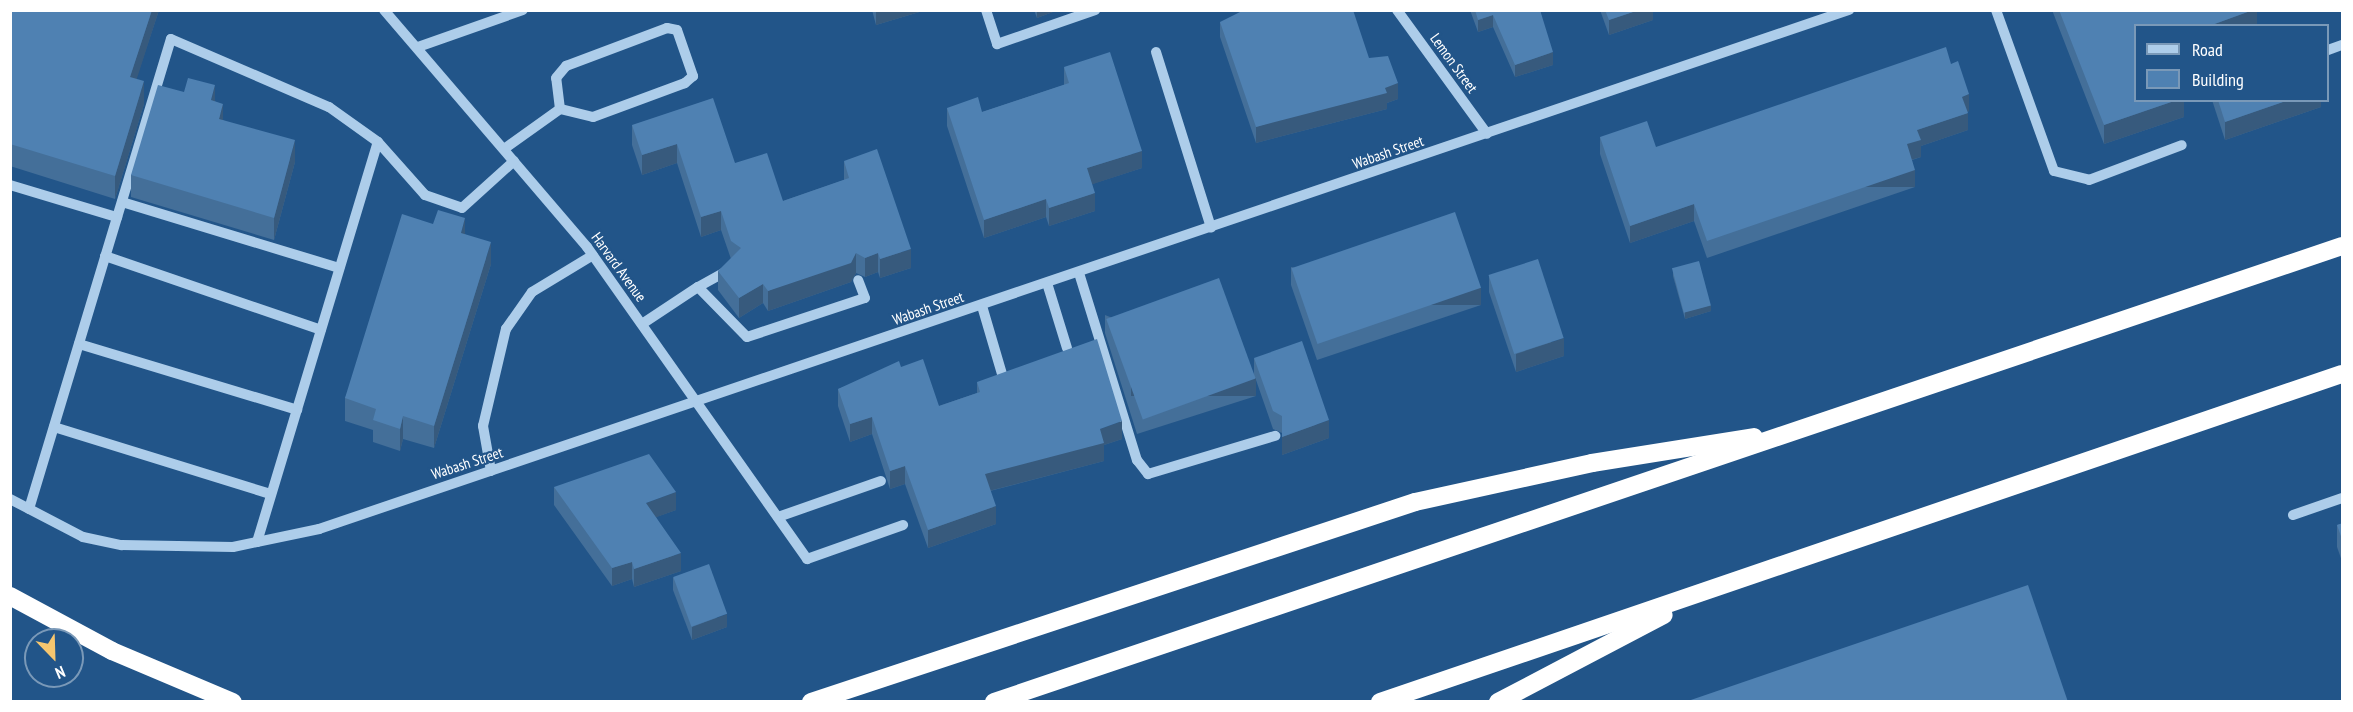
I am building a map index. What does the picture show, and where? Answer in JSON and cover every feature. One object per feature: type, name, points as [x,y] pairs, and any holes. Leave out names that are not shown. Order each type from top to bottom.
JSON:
[{"type":"highway","points":[[994,702],[2343,246]]},
{"type":"highway","points":[[1380,702],[2343,374]]},
{"type":"highway","points":[[811,702],[1415,502],[1592,463],[1806,429]]},
{"type":"highway","points":[[1498,702],[1715,589]]},
{"type":"highway","points":[[10,596],[112,651],[233,702]]},
{"type":"street","name":"Harvard Avenue","points":[[384,10],[418,47],[593,255],[807,559],[903,525]]},
{"type":"street","points":[[418,47],[523,10]]},
{"type":"street","points":[[986,10],[997,44],[1095,10]]},
{"type":"street","name":"Lemon Street","points":[[1397,10],[1487,134]]},
{"type":"street","name":"Wabash Street","points":[[10,499],[83,537],[122,545],[233,547],[319,529],[1849,10]]},
{"type":"street","points":[[1996,10],[2054,171],[2089,180],[2182,145]]},
{"type":"street","points":[[504,149],[560,109],[593,117],[685,83],[693,76],[677,30],[667,28],[566,66],[556,78],[560,109]]},
{"type":"street","points":[[29,509],[171,39],[329,107],[378,142],[425,195],[462,207],[514,160]]},
{"type":"street","points":[[1156,52],[1211,228]]},
{"type":"street","points":[[257,542],[378,142]]},
{"type":"street","points":[[10,185],[117,217]]},
{"type":"street","points":[[122,202],[339,268]]},
{"type":"street","points":[[491,471],[483,426],[506,329],[532,292],[593,255]]},
{"type":"street","points":[[105,256],[321,330]]},
{"type":"street","points":[[642,324],[698,287],[734,267]]},
{"type":"street","points":[[1079,273],[1137,460],[1148,474],[1275,436]]},
{"type":"street","points":[[698,287],[747,338],[865,298],[858,280]]},
{"type":"street","points":[[1047,283],[1067,348]]},
{"type":"street","points":[[982,306],[1002,374]]},
{"type":"street","points":[[79,344],[297,410]]},
{"type":"street","points":[[54,427],[271,494]]},
{"type":"street","points":[[778,517],[881,481]]},
{"type":"street","points":[[2293,515],[2343,498]]},
{"type":"building","points":[[10,10],[152,10],[130,77],[144,81],[115,176],[10,144]]},
{"type":"building","points":[[1244,10],[1353,10],[1369,58],[1388,56],[1398,83],[1385,88],[1387,93],[1256,127],[1220,22]]},
{"type":"building","points":[[1475,10],[1540,10],[1553,52],[1515,65],[1493,15],[1478,20]]},
{"type":"building","points":[[1605,10],[1639,10],[1609,20]]},
{"type":"building","points":[[2059,10],[2253,10],[2214,24],[2134,24],[2134,102],[2171,102],[2104,125]]},
{"type":"building","points":[[1946,47],[1951,64],[1958,61],[1969,94],[1962,97],[1968,113],[1917,130],[1921,140],[1907,144],[1915,170],[1707,241],[1694,204],[1630,226],[1600,137],[1647,121],[1656,147]]},
{"type":"building","points":[[1110,52],[1142,151],[1087,168],[1095,193],[1049,208],[1046,199],[984,220],[947,108],[978,97],[982,112],[1069,83],[1064,67]]},
{"type":"building","points":[[188,78],[215,85],[211,100],[223,104],[219,119],[295,140],[274,218],[131,175],[158,85],[184,92]]},
{"type":"building","points":[[713,98],[735,163],[767,153],[783,201],[849,178],[844,161],[877,149],[911,249],[880,259],[878,253],[865,258],[856,253],[851,263],[768,291],[763,284],[739,298],[718,271],[741,248],[731,241],[721,211],[701,217],[677,144],[642,155],[632,125]]},
{"type":"building","points":[[2219,102],[2283,102],[2225,122]]},
{"type":"building","points":[[438,210],[465,218],[461,233],[491,242],[434,426],[403,416],[400,429],[373,420],[376,409],[345,398],[402,214],[433,224]]},
{"type":"building","points":[[1455,212],[1481,288],[1317,344],[1291,268]]},
{"type":"building","points":[[1538,259],[1564,338],[1514,354],[1489,275]]},
{"type":"building","points":[[1699,261],[1711,305],[1684,313],[1672,268]]},
{"type":"building","points":[[1219,278],[1256,379],[1143,420],[1106,319]]},
{"type":"building","points":[[1097,339],[1122,421],[1100,429],[1104,443],[985,474],[996,506],[928,530],[905,466],[890,471],[872,417],[850,424],[838,389],[899,361],[901,367],[923,359],[939,406],[980,392],[977,382]]},
{"type":"building","points":[[1302,341],[1329,420],[1282,437],[1282,416],[1273,411],[1254,358]]},
{"type":"building","points":[[649,454],[676,492],[646,503],[681,553],[634,569],[632,562],[612,568],[554,487]]},
{"type":"building","points":[[2343,523],[2343,542],[2337,525]]},
{"type":"building","points":[[709,564],[727,614],[691,627],[673,577]]},
{"type":"building","points":[[2028,585],[2068,702],[1685,702]]}]
